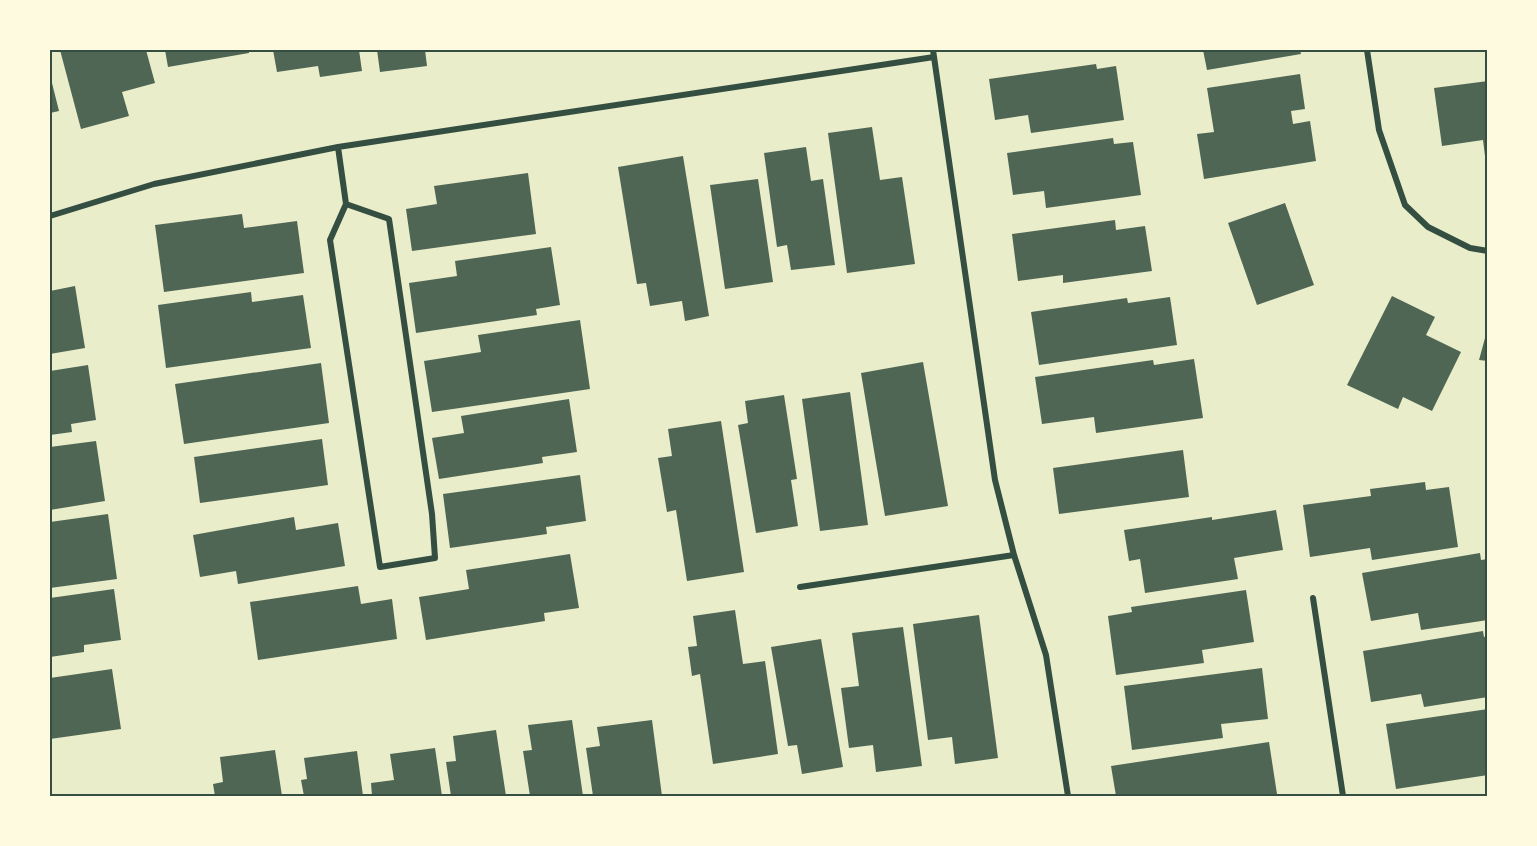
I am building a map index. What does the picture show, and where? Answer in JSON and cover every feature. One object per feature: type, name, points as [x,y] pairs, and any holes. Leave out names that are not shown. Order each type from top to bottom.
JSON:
[{"type":"street","points":[[1367,50],[1379,130],[1405,205],[1428,227],[1470,248],[1488,251]]},
{"type":"street","points":[[50,216],[154,184],[338,147],[934,53],[995,480],[1014,555],[1046,655],[1068,796]]},
{"type":"street","points":[[338,147],[346,204],[330,240],[380,567],[435,558],[432,514],[389,219],[346,204]]},
{"type":"street","points":[[800,587],[1014,555]]},
{"type":"street","points":[[1314,598],[1343,796]]},
{"type":"building","points":[[60,50],[146,50],[155,83],[122,92],[129,116],[81,129]]},
{"type":"building","points":[[165,50],[249,50],[249,53],[168,67]]},
{"type":"building","points":[[273,50],[359,50],[362,71],[320,77],[318,66],[277,72]]},
{"type":"building","points":[[377,50],[425,50],[427,66],[380,72]]},
{"type":"building","points":[[1203,50],[1300,50],[1301,54],[1207,70]]},
{"type":"building","points":[[1096,64],[1097,69],[1116,66],[1124,120],[1031,133],[1028,115],[995,120],[989,79]]},
{"type":"building","points":[[1300,74],[1305,109],[1291,111],[1293,124],[1310,121],[1316,161],[1204,179],[1197,134],[1214,132],[1207,88]]},
{"type":"building","points":[[50,75],[59,111],[50,113]]},
{"type":"building","points":[[1488,81],[1488,163],[1486,164],[1483,140],[1442,146],[1434,88]]},
{"type":"building","points":[[872,127],[880,180],[902,177],[915,264],[847,273],[828,133]]},
{"type":"building","points":[[1113,138],[1114,144],[1133,142],[1141,195],[1046,208],[1044,191],[1013,195],[1007,153]]},
{"type":"building","points":[[806,147],[811,181],[823,179],[835,265],[791,270],[787,245],[777,247],[764,153]]},
{"type":"building","points":[[683,156],[709,316],[685,321],[682,301],[650,306],[646,283],[637,284],[618,167]]},
{"type":"building","points":[[528,173],[536,234],[412,251],[406,209],[437,204],[434,186]]},
{"type":"building","points":[[758,179],[773,282],[725,289],[710,185]]},
{"type":"building","points":[[1285,203],[1314,285],[1257,305],[1228,223]]},
{"type":"building","points":[[242,214],[244,228],[297,221],[304,273],[164,292],[155,225]]},
{"type":"building","points":[[1115,220],[1116,230],[1145,226],[1152,271],[1063,283],[1063,275],[1018,281],[1012,234]]},
{"type":"building","points":[[551,247],[560,305],[536,309],[537,315],[416,333],[409,283],[457,276],[455,261]]},
{"type":"building","points":[[75,286],[85,348],[50,354],[50,291]]},
{"type":"building","points":[[251,292],[252,302],[303,295],[311,348],[166,368],[158,305]]},
{"type":"building","points":[[1392,296],[1435,317],[1426,335],[1461,352],[1432,411],[1403,397],[1398,409],[1347,385]]},
{"type":"building","points":[[1170,297],[1177,345],[1039,365],[1031,312],[1127,298],[1128,303]]},
{"type":"building","points":[[580,320],[590,389],[432,412],[424,361],[481,352],[478,335]]},
{"type":"building","points":[[1488,327],[1488,361],[1479,360]]},
{"type":"building","points":[[1194,359],[1203,418],[1096,433],[1094,417],[1042,424],[1035,377],[1153,360],[1154,365]]},
{"type":"building","points":[[923,362],[948,506],[885,516],[861,373]]},
{"type":"building","points":[[321,363],[329,423],[184,444],[175,384]]},
{"type":"building","points":[[88,365],[96,420],[71,424],[72,432],[50,435],[50,371]]},
{"type":"building","points":[[850,392],[868,525],[820,531],[802,399]]},
{"type":"building","points":[[784,395],[797,479],[791,480],[798,526],[756,533],[738,425],[748,423],[745,401]]},
{"type":"building","points":[[569,399],[577,452],[542,457],[543,463],[439,479],[432,438],[464,433],[461,416]]},
{"type":"building","points":[[721,421],[744,572],[687,581],[676,510],[667,512],[658,458],[672,456],[668,429]]},
{"type":"building","points":[[322,439],[328,485],[200,503],[194,457]]},
{"type":"building","points":[[96,441],[105,501],[50,510],[50,447]]},
{"type":"building","points":[[1183,450],[1189,497],[1059,514],[1053,468]]},
{"type":"building","points":[[580,475],[586,521],[546,527],[547,534],[450,548],[443,494]]},
{"type":"building","points":[[1425,482],[1426,490],[1449,487],[1458,547],[1372,560],[1370,548],[1310,557],[1303,505],[1371,496],[1370,489]]},
{"type":"building","points":[[1276,510],[1283,550],[1234,558],[1238,579],[1145,593],[1140,559],[1129,561],[1124,530]]},
{"type":"building","points":[[108,514],[117,579],[50,588],[50,522]]},
{"type":"building","points":[[294,517],[296,530],[338,523],[345,566],[238,584],[236,571],[200,577],[193,535]]},
{"type":"building","points":[[1480,553],[1481,560],[1488,559],[1488,620],[1421,630],[1418,613],[1371,621],[1362,573]]},
{"type":"building","points":[[570,554],[579,608],[544,613],[545,621],[426,640],[419,597],[469,589],[466,570]]},
{"type":"building","points":[[358,586],[361,604],[392,599],[397,639],[258,660],[250,602]]},
{"type":"building","points":[[114,589],[121,640],[84,645],[84,652],[50,657],[50,598]]},
{"type":"building","points":[[1246,590],[1254,642],[1202,650],[1204,663],[1116,675],[1108,616],[1132,612],[1131,607]]},
{"type":"building","points":[[735,610],[743,664],[765,661],[778,754],[713,764],[700,674],[692,676],[688,647],[697,646],[693,616]]},
{"type":"building","points":[[979,615],[998,758],[955,764],[952,737],[928,740],[913,624]]},
{"type":"building","points":[[903,627],[922,766],[876,772],[873,745],[849,748],[841,688],[859,686],[852,633]]},
{"type":"building","points":[[1483,631],[1484,637],[1488,636],[1488,697],[1424,707],[1421,694],[1371,702],[1363,651]]},
{"type":"building","points":[[821,639],[843,767],[802,774],[797,745],[788,746],[771,647]]},
{"type":"building","points":[[1262,668],[1268,719],[1221,724],[1223,738],[1132,750],[1124,686]]},
{"type":"building","points":[[112,669],[121,729],[50,739],[50,678]]},
{"type":"building","points":[[1488,709],[1488,775],[1396,789],[1386,724]]},
{"type":"building","points":[[572,720],[583,796],[530,796],[523,751],[532,750],[528,725]]},
{"type":"building","points":[[652,720],[662,796],[593,796],[586,748],[600,746],[597,727]]},
{"type":"building","points":[[496,730],[506,796],[451,796],[446,762],[456,761],[453,736]]},
{"type":"building","points":[[1269,742],[1277,794],[1262,796],[1116,796],[1111,766]]},
{"type":"building","points":[[435,748],[442,796],[372,796],[371,783],[394,780],[390,754]]},
{"type":"building","points":[[275,750],[282,796],[215,796],[213,784],[223,782],[220,757]]},
{"type":"building","points":[[357,751],[363,796],[304,796],[301,780],[307,779],[304,758]]}]
